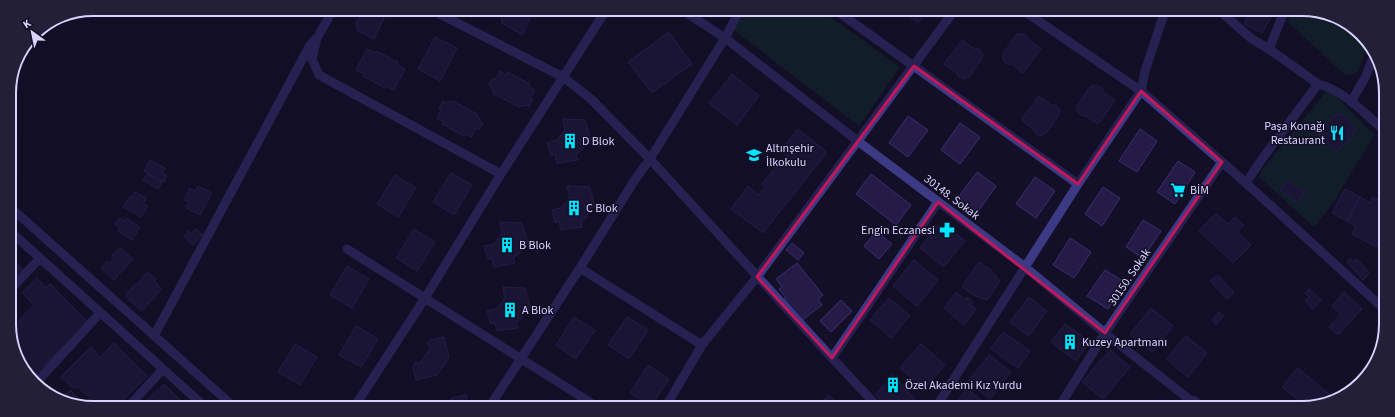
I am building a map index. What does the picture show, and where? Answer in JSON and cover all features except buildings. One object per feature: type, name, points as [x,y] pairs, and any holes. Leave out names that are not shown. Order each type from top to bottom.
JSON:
[{"type":"street","points":[[154,336],[310,45],[317,38],[330,16]]},
{"type":"street","points":[[444,16],[563,77],[591,99],[650,159],[872,401]]},
{"type":"street","points":[[359,401],[425,298],[501,174],[602,16]]},
{"type":"street","name":"30148. Sokak","points":[[691,16],[725,38],[859,142],[1025,267],[1106,333],[1184,401]]},
{"type":"street","points":[[493,401],[580,268],[636,178],[650,159],[725,38],[737,16]]},
{"type":"street","points":[[844,16],[1078,184]]},
{"type":"street","points":[[669,401],[702,345],[757,277],[859,142],[950,16]]},
{"type":"street","points":[[1031,16],[1141,91],[1246,183],[1379,304]]},
{"type":"street","points":[[940,401],[1078,184],[1141,91],[1145,71],[1163,16]]},
{"type":"street","points":[[1225,16],[1252,38],[1318,84],[1335,90],[1379,126]]},
{"type":"street","points":[[1269,49],[1282,16]]},
{"type":"street","points":[[317,38],[312,59],[319,75],[501,174]]},
{"type":"street","points":[[1351,102],[1366,76],[1372,61]]},
{"type":"street","points":[[1246,183],[1318,84]]},
{"type":"street","name":"30150. Sokak","points":[[1063,401],[1106,333],[1222,162]]},
{"type":"street","points":[[832,358],[938,202]]},
{"type":"street","points":[[16,212],[227,401]]},
{"type":"street","points":[[16,236],[198,401]]},
{"type":"street","points":[[347,249],[588,401]]},
{"type":"street","points":[[16,284],[40,258]]},
{"type":"street","points":[[580,268],[702,345]]},
{"type":"street","points":[[39,379],[100,313]]},
{"type":"street","points":[[134,401],[163,369]]},
{"type":"highlighted area","points":[[914,66],[1078,184],[1141,91],[1222,162],[1105,333],[938,202],[832,358],[757,277]]},
{"type":"green space","points":[[742,16],[829,16],[900,67],[859,126],[734,30]]},
{"type":"green space","points":[[1289,16],[1312,17],[1331,22],[1345,29],[1353,35],[1366,50],[1358,72],[1345,75],[1287,21]]},
{"type":"green space","points":[[1326,92],[1332,92],[1374,135],[1331,206],[1314,227],[1259,177],[1262,170]]},
{"type":"place","name":"Paşa Konağı Restaurant","points":[[1337,133]]},
{"type":"place","name":"D Blok","points":[[570,141]]},
{"type":"place","name":"Altınşehir İlkokulu","points":[[754,155]]},
{"type":"place","name":"BİM","points":[[1178,190]]},
{"type":"place","name":"C Blok","points":[[574,208]]},
{"type":"place","name":"Engin Eczanesi","points":[[947,230]]},
{"type":"place","name":"B Blok","points":[[507,245]]},
{"type":"place","name":"A Blok","points":[[510,310]]},
{"type":"place","name":"Kuzey Apartmanı","points":[[1070,342]]},
{"type":"place","name":"Özel Akademi Kız Yurdu","points":[[893,385]]}]
